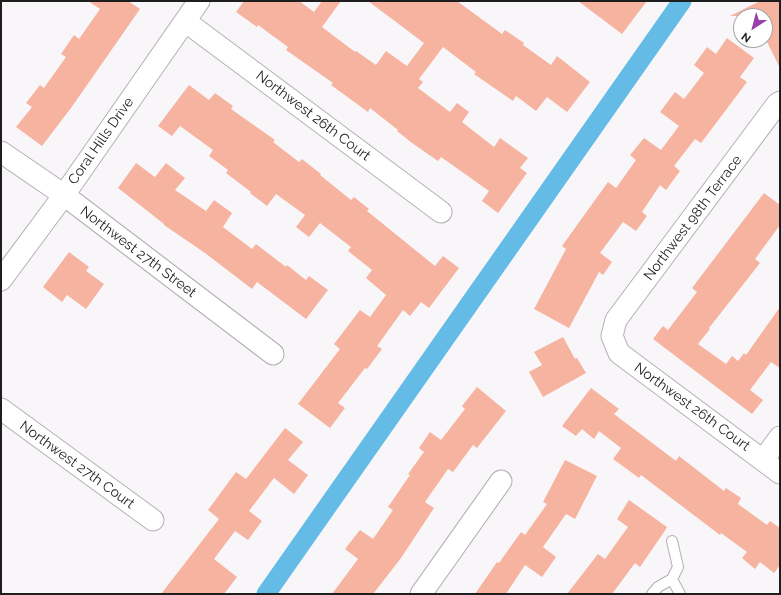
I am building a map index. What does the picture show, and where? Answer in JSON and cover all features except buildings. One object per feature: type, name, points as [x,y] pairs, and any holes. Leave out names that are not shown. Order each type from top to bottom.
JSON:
[{"type":"street","name":"Coral Hills Drive","points":[[1,280],[64,195],[199,1]]},
{"type":"street","name":"Northwest 26th Court","points":[[185,21],[441,212]]},
{"type":"street","name":"Northwest 98th Terrace","points":[[612,336],[616,320],[780,102]]},
{"type":"street","name":"Northwest 27th Street","points":[[1,152],[64,195],[273,354]]},
{"type":"street","name":"Northwest 26th Court","points":[[612,336],[619,353],[780,473]]},
{"type":"street","name":"Northwest 27th Court","points":[[1,409],[153,520]]},
{"type":"street","points":[[763,460],[780,437]]},
{"type":"street","points":[[422,594],[501,481]]},
{"type":"lane","points":[[652,594],[658,587],[672,579],[678,567],[672,541]]},
{"type":"lane","points":[[672,579],[680,594]]},
{"type":"waterway","points":[[266,594],[682,1]]}]
